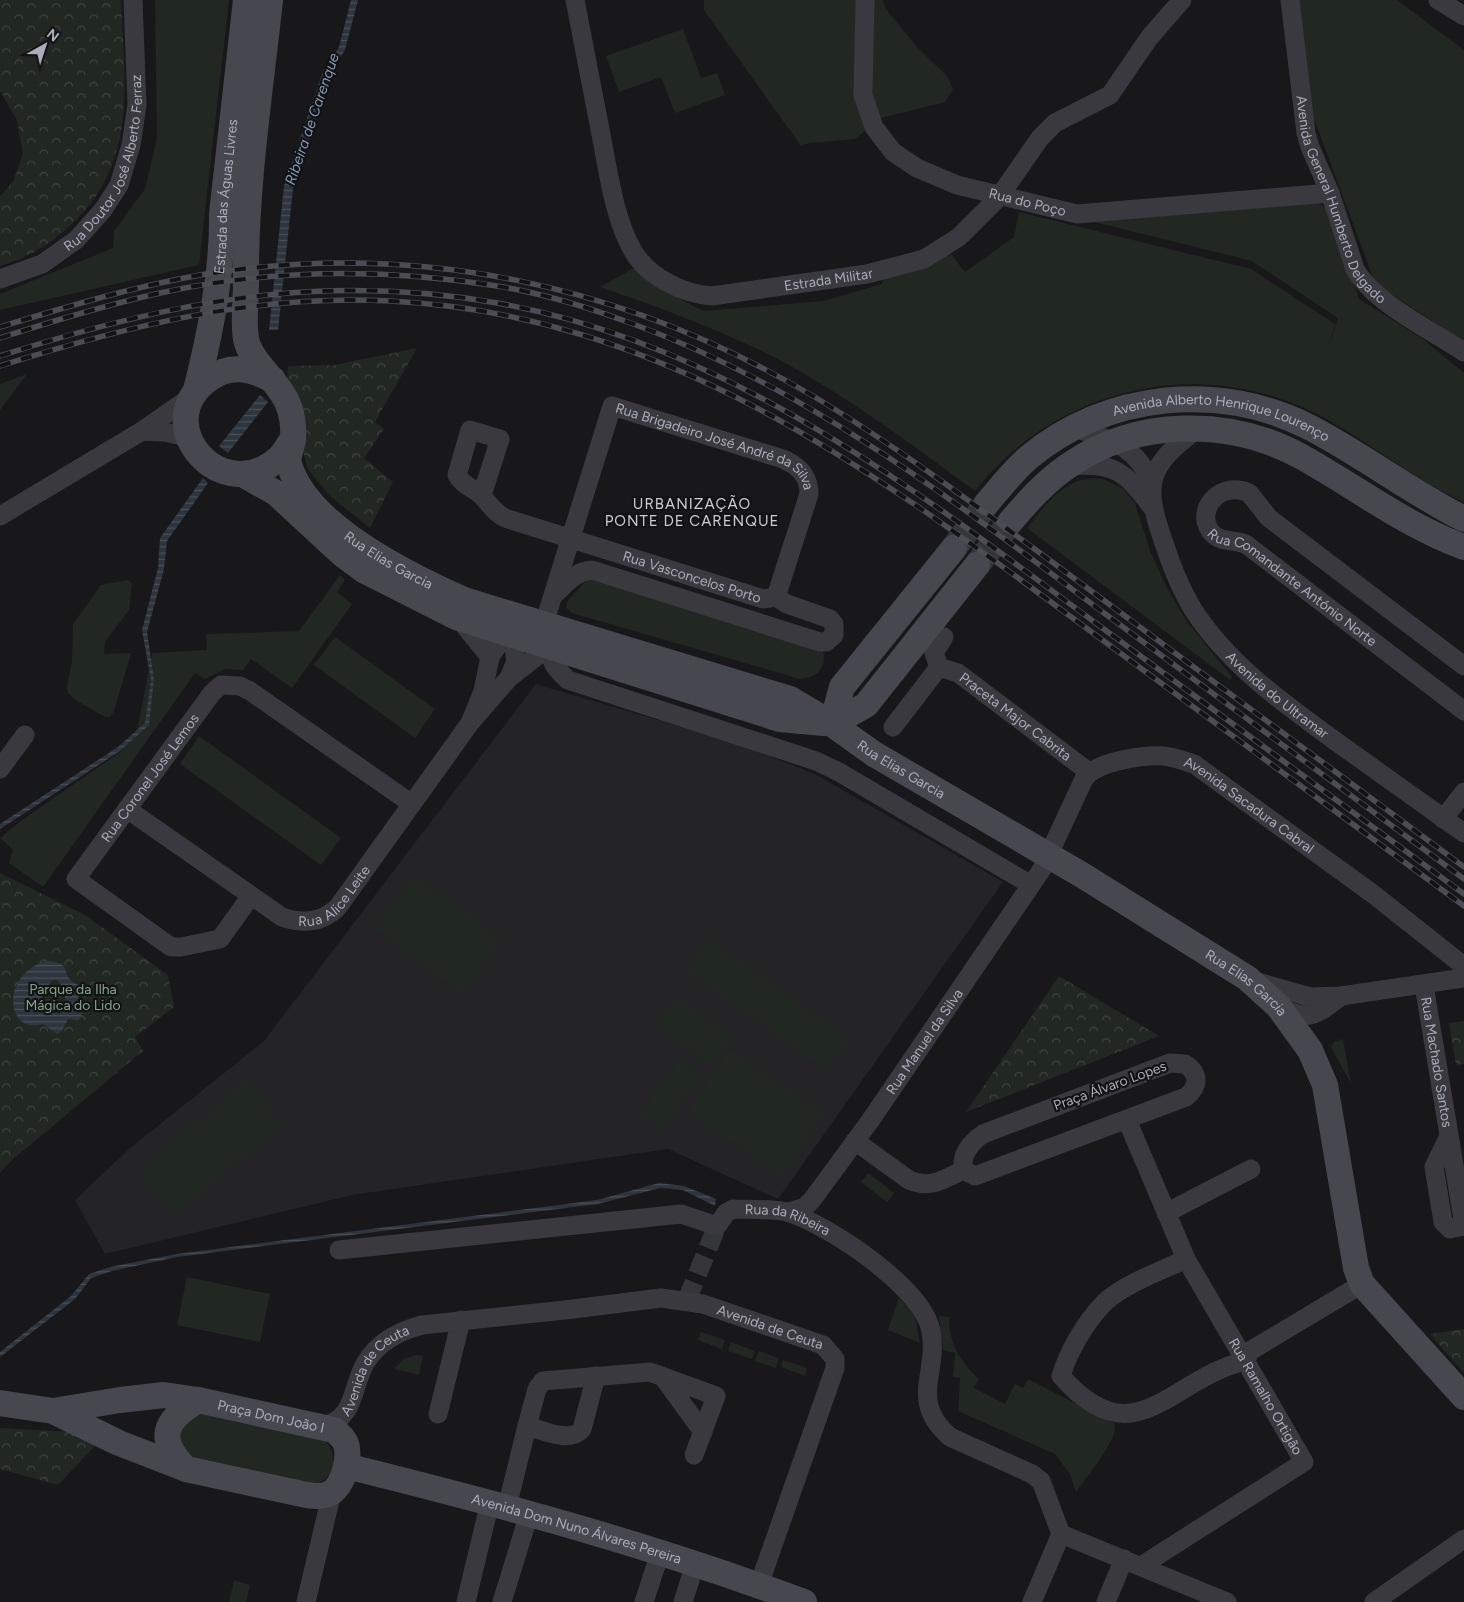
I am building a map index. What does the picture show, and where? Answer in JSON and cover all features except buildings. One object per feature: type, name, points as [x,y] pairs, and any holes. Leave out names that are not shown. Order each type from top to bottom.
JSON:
[{"type":"street","name":"Rua Doutor José Alberto Ferraz","points":[[0,279],[42,264],[76,240],[103,210],[119,185],[132,145],[137,104],[133,0]]},
{"type":"street","name":"Estrada das Águas Livres","points":[[194,393],[208,339],[222,232],[222,214],[246,0]]},
{"type":"street","name":"Estrada das Águas Livres","points":[[270,0],[245,235],[246,340],[257,360],[273,380]]},
{"type":"street","name":"Estrada Militar","points":[[574,0],[610,179],[626,236],[633,252],[647,269],[678,288],[704,296],[867,274],[924,259],[959,237],[999,197],[1040,138],[1055,123],[1110,95],[1149,38],[1182,0]]},
{"type":"street","name":"Rua do Poço","points":[[865,0],[863,95],[874,128],[893,152],[917,168],[957,186],[1077,214],[1330,193]]},
{"type":"street","name":"Avenida General Humberto Delgado","points":[[1290,0],[1306,133],[1330,193],[1348,251],[1361,280],[1383,300],[1464,352]]},
{"type":"street","points":[[1438,0],[1464,16]]},
{"type":"street","points":[[0,516],[142,431],[194,393],[215,374],[234,369],[256,371],[273,380],[287,401],[292,415],[293,437],[281,456],[264,467],[244,475],[220,470],[204,462],[194,450],[187,437],[186,412],[194,393]]},
{"type":"street","name":"Avenida Alberto Henrique Lourenço","points":[[987,502],[1028,459],[1074,428],[1115,410],[1166,400],[1210,399],[1263,408],[1311,428],[1431,502],[1464,519]]},
{"type":"street","name":"Rua Brigadeiro José André da Silva","points":[[547,635],[553,596],[612,406],[783,459],[799,469],[809,485],[808,494],[776,597]]},
{"type":"street","name":"Avenida do Ultramar","points":[[1074,428],[1114,441],[1140,460],[1152,484]]},
{"type":"street","name":"Avenida do Ultramar","points":[[1199,428],[1173,447],[1161,461],[1152,484],[1152,506],[1170,560],[1194,612],[1240,667],[1308,721],[1464,833]]},
{"type":"street","name":"Avenida Alberto Henrique Lourenço","points":[[1011,521],[1038,489],[1066,466],[1114,441],[1164,430],[1199,428],[1245,434],[1276,444],[1413,524],[1464,547]]},
{"type":"street","points":[[142,431],[164,432],[187,437]]},
{"type":"street","name":"Rua Elias Garcia","points":[[293,437],[288,462],[294,477],[304,493],[351,538],[420,581],[547,635],[790,699],[832,724],[874,754],[1048,855],[1247,978],[1290,1020],[1310,1050],[1325,1085],[1356,1268],[1362,1284],[1464,1397]]},
{"type":"street","name":"Avenida do Ultramar","points":[[1066,466],[1091,464],[1107,467],[1123,474],[1133,482],[1152,506]]},
{"type":"street","name":"Rua Elias Garcia","points":[[244,475],[276,493],[342,554],[365,571],[456,617],[512,635]]},
{"type":"street","name":"Rua Comandante António Norte","points":[[1464,666],[1269,518],[1248,493],[1229,489],[1219,493],[1212,500],[1207,517],[1210,529],[1215,535],[1222,539],[1248,545],[1464,711]]},
{"type":"street","name":"Rua Vasconcelos Porto","points":[[482,495],[490,508],[505,518],[570,540],[763,599],[776,597],[787,604],[830,619],[834,624],[834,635],[826,642],[820,642],[592,570],[583,570],[574,575],[553,596]]},
{"type":"street","points":[[832,724],[842,687],[954,548]]},
{"type":"street","points":[[832,724],[866,705],[977,565]]},
{"type":"street","points":[[456,617],[478,640],[490,657]]},
{"type":"street","points":[[512,635],[527,627],[547,635],[550,660],[554,668],[568,680],[795,752],[822,763],[1030,885]]},
{"type":"street","name":"Rua Alice Leite","points":[[470,722],[483,691],[490,657],[498,644],[512,635],[516,661],[509,678]]},
{"type":"street","name":"Rua Alice Leite","points":[[127,808],[282,917],[294,921],[313,920],[332,913],[470,722],[547,635]]},
{"type":"street","points":[[893,727],[939,667],[934,653],[944,637]]},
{"type":"street","name":"Praceta Major Cabrita","points":[[939,667],[958,673],[1089,772]]},
{"type":"street","name":"Rua Coronel José Lemos","points":[[252,896],[220,939],[181,947],[171,947],[76,879],[212,693],[221,685],[231,684],[250,691],[412,804]]},
{"type":"street","points":[[0,769],[26,735]]},
{"type":"street","name":"Avenida Sacadura Cabral","points":[[1089,772],[1107,763],[1163,756],[1194,764],[1373,894],[1464,966]]},
{"type":"street","points":[[1048,855],[1089,772]]},
{"type":"street","points":[[1443,819],[1464,792]]},
{"type":"street","name":"Rua Manuel da Silva","points":[[788,1212],[806,1206],[812,1200],[855,1141],[1030,885],[1048,855]]},
{"type":"street","points":[[1443,981],[1447,954]]},
{"type":"street","points":[[1247,978],[1314,1006]]},
{"type":"street","points":[[1290,1020],[1314,1006],[1341,996],[1464,978]]},
{"type":"street","name":"Rua Machado Santos","points":[[1424,985],[1460,1209]]},
{"type":"street","points":[[1290,1020],[1297,1005],[1314,1006]]},
{"type":"street","name":"Praça Álvaro Lopes","points":[[1170,1063],[1185,1064],[1192,1068],[1197,1082],[1194,1091],[1186,1097],[975,1176],[963,1170],[964,1154],[974,1140],[983,1134],[1170,1063]]},
{"type":"street","name":"Rua Ramalho Ortigão","points":[[1127,1120],[1186,1259],[1304,1462],[1133,1562]]},
{"type":"street","points":[[855,1141],[909,1180],[919,1184],[938,1183],[963,1170]]},
{"type":"street","points":[[1166,1213],[1251,1169]]},
{"type":"street","name":"Rua da Ribeira","points":[[339,1250],[681,1214],[717,1226],[726,1213],[733,1210],[788,1212],[820,1226],[856,1250],[902,1285],[915,1298],[923,1309],[931,1330],[928,1407],[940,1428],[950,1436],[1032,1474],[1041,1481],[1062,1534]]},
{"type":"street","points":[[1186,1259],[1134,1284],[1105,1303],[1085,1328],[1067,1357],[1061,1376],[1074,1391],[1110,1413],[1127,1415],[1148,1411],[1225,1366],[1245,1361],[1250,1351],[1362,1284]]},
{"type":"street","name":"Avenida de Ceuta","points":[[323,1426],[336,1423],[343,1415],[351,1403],[365,1364],[374,1350],[403,1330],[422,1325],[660,1298],[703,1304],[823,1345],[835,1359],[835,1368],[759,1585]]},
{"type":"street","points":[[438,1414],[461,1320]]},
{"type":"street","points":[[502,1602],[508,1508],[537,1389],[543,1381],[650,1372],[716,1396],[694,1455]]},
{"type":"street","points":[[527,1426],[571,1437],[578,1434],[582,1429],[596,1376]]},
{"type":"street","points":[[663,1377],[703,1432]]},
{"type":"street","name":"Praça Dom João I","points":[[53,1411],[164,1395],[198,1400],[323,1426],[334,1430],[348,1448],[346,1466],[341,1480],[332,1492]]},
{"type":"street","name":"Praça Dom João I","points":[[186,1469],[174,1457],[167,1441],[168,1430],[172,1420],[180,1411],[198,1400]]},
{"type":"street","points":[[0,1403],[53,1411],[119,1443],[186,1469],[302,1494],[315,1496],[332,1492],[306,1602]]},
{"type":"street","name":"Avenida Dom Nuno Álvares Pereira","points":[[346,1466],[508,1508],[660,1553],[759,1585],[804,1602]]},
{"type":"street","points":[[466,1602],[508,1508]]},
{"type":"street","points":[[1032,1602],[1062,1534],[1227,1602]]},
{"type":"street","points":[[1378,1601],[1464,1539]]},
{"type":"street","points":[[644,1602],[660,1553]]},
{"type":"street","points":[[1106,1602],[1133,1562]]},
{"type":"street","points":[[683,1602],[695,1564]]},
{"type":"shaded area","points":[[536,684],[739,744],[815,774],[1003,882],[778,1199],[668,1149],[352,1195],[105,1254],[75,1200],[129,1149],[264,1041]]},
{"type":"green space","points":[[0,0],[121,0],[124,88],[119,144],[110,170],[97,195],[77,219],[51,242],[22,258],[0,266],[0,197],[14,180],[23,153],[17,120],[0,91]]},
{"type":"green space","points":[[155,0],[229,0],[199,265],[0,310],[0,294],[113,248],[114,231],[145,189],[157,138]]},
{"type":"green space","points":[[704,0],[883,0],[885,8],[918,48],[947,76],[953,90],[945,102],[881,118],[855,139],[809,143],[801,146],[704,10]]},
{"type":"green space","points":[[1297,0],[1397,0],[1464,50],[1464,342],[1375,283],[1312,113]]},
{"type":"green space","points":[[683,29],[701,78],[717,73],[725,95],[675,113],[661,77],[619,92],[606,56]]},
{"type":"green space","points":[[1320,203],[1330,214],[1359,299],[1424,340],[1464,373],[1464,502],[1420,478],[1357,437],[1313,412],[1290,402],[1247,390],[1204,384],[1160,386],[1118,395],[1077,410],[1040,431],[1005,458],[975,491],[874,418],[794,368],[746,343],[663,309],[600,287],[639,265],[669,291],[704,311],[823,301],[882,284],[885,275],[951,254],[965,272],[1014,237],[1019,212],[1251,269],[1335,324],[1329,346],[1338,318],[1252,261],[1082,219]]},
{"type":"green space","points":[[417,348],[375,422],[384,429],[364,458],[393,482],[370,528],[329,495],[307,468],[287,381],[288,366],[335,365]]},
{"type":"green space","points":[[27,374],[0,410],[0,384]]},
{"type":"green space","points":[[1103,479],[1122,488],[1135,503],[1150,551],[1167,588],[1187,622],[1232,677],[1230,680],[1027,528],[1048,503],[1063,489],[1082,480]]},
{"type":"green space","points":[[340,575],[345,580],[337,592],[352,604],[292,688],[251,659],[243,670],[225,669],[205,679],[195,673],[43,887],[9,863],[13,850],[0,838],[22,820],[119,753],[131,741],[138,726],[152,653],[207,650],[206,634],[299,631]]},
{"type":"green space","points":[[588,578],[823,651],[822,668],[811,677],[800,679],[572,613],[567,608],[566,603]]},
{"type":"green space","points":[[129,580],[132,584],[129,610],[105,642],[104,654],[131,653],[114,711],[110,717],[105,717],[77,701],[68,693],[67,687],[72,661],[73,624],[101,585]]},
{"type":"green space","points":[[335,637],[435,709],[415,738],[314,665]]},
{"type":"green space","points":[[199,736],[341,838],[321,865],[180,764]]},
{"type":"green space","name":"Parque da Ilha Mágica do Lido","points":[[0,873],[85,915],[168,975],[174,1007],[135,1037],[143,1051],[12,1160],[0,1173]]},
{"type":"green space","points":[[415,875],[503,939],[463,994],[375,930]]},
{"type":"green space","points":[[709,938],[850,1040],[827,1072],[686,970]]},
{"type":"green space","points":[[1059,976],[1159,1036],[966,1112]]},
{"type":"green space","points":[[676,996],[732,1038],[711,1066],[655,1025]]},
{"type":"green space","points":[[1464,1021],[1464,1064],[1456,1065],[1449,1023]]},
{"type":"green space","points":[[1343,1039],[1351,1084],[1331,1047],[1334,1042]]},
{"type":"green space","points":[[729,1050],[825,1114],[783,1177],[687,1113]]},
{"type":"green space","points":[[681,1059],[703,1075],[661,1132],[639,1115]]},
{"type":"green space","points":[[246,1079],[284,1124],[175,1216],[138,1172]]},
{"type":"green space","points":[[868,1173],[894,1193],[887,1202],[861,1182]]},
{"type":"green space","points":[[187,1277],[270,1294],[260,1342],[177,1325]]},
{"type":"green space","points":[[899,1298],[915,1317],[920,1343],[888,1330]]},
{"type":"green space","points":[[939,1316],[949,1317],[953,1343],[961,1359],[979,1379],[974,1388],[1005,1404],[1015,1384],[1023,1388],[1028,1379],[1114,1423],[1115,1429],[1107,1448],[1076,1492],[1070,1474],[1055,1454],[958,1411],[960,1378],[953,1377],[955,1353],[943,1350]]},
{"type":"green space","points":[[1464,1329],[1464,1373],[1430,1334]]},
{"type":"green space","points":[[701,1332],[725,1340],[722,1349],[698,1340]]},
{"type":"green space","points":[[731,1342],[755,1351],[752,1359],[728,1351]]},
{"type":"green space","points":[[759,1351],[779,1358],[776,1368],[755,1361]]},
{"type":"green space","points":[[417,1355],[423,1356],[419,1375],[394,1369],[403,1359]]},
{"type":"green space","points":[[783,1360],[807,1368],[805,1376],[781,1367]]},
{"type":"green space","points":[[200,1412],[324,1440],[329,1446],[334,1459],[331,1472],[321,1482],[314,1485],[198,1464],[182,1454],[178,1428]]},
{"type":"green space","points":[[0,1428],[71,1432],[95,1446],[58,1485],[0,1469]]},
{"type":"green space","points":[[234,1580],[250,1585],[246,1602],[229,1602]]},
{"type":"water","name":"Ribeira de Carenque","points":[[351,0],[358,0],[345,50],[330,74],[293,188],[278,330],[269,330],[284,186],[323,71],[339,47]]},
{"type":"water","points":[[260,395],[268,402],[228,453],[219,446]]},
{"type":"water","points":[[203,478],[208,483],[167,541],[164,569],[147,632],[154,679],[149,725],[120,751],[0,829],[0,824],[118,747],[145,723],[151,680],[142,630],[158,568],[160,538]]},
{"type":"water","points":[[47,961],[55,962],[65,968],[72,981],[84,987],[84,991],[78,997],[84,1010],[79,1020],[68,1019],[62,1031],[57,1034],[43,1024],[30,1025],[21,1021],[15,1013],[13,1001],[15,989],[21,978],[32,968]],"holes":[[[52,980],[57,980],[63,988],[65,997],[64,1006],[59,1014],[46,1011],[41,992],[47,988]]]},
{"type":"water","points":[[659,1183],[684,1186],[716,1199],[715,1206],[683,1190],[660,1188],[598,1204],[177,1257],[112,1271],[91,1278],[75,1299],[0,1357],[0,1352],[71,1296],[89,1274],[110,1267],[177,1254],[597,1200]]},
{"type":"tunnel","points":[[954,548],[987,503]]},
{"type":"tunnel","points":[[977,565],[1011,521]]},
{"type":"tunnel","points":[[687,1300],[717,1226]]},
{"type":"railway","points":[[0,327],[124,291],[200,275],[281,265],[360,263],[439,268],[517,280],[593,299],[668,325],[742,357],[813,396],[912,460],[1464,867]]},
{"type":"railway","points":[[0,338],[160,293],[243,279],[286,275],[371,274],[455,280],[530,292],[562,300],[625,321],[691,347],[754,378],[815,412],[875,449],[991,529],[1464,879]]},
{"type":"railway","points":[[0,356],[63,337],[185,307],[245,298],[306,292],[368,291],[431,294],[497,303],[581,323],[662,351],[739,387],[815,428],[888,474],[1028,573],[1464,894]]},
{"type":"railway","points":[[0,366],[96,338],[192,316],[241,308],[340,300],[390,301],[492,313],[588,337],[680,371],[768,414],[852,463],[1016,576],[1464,906]]},
{"type":"district","name":"URBANIZAÇÃO PONTE DE CARENQUE","points":[[692,512]]}]
